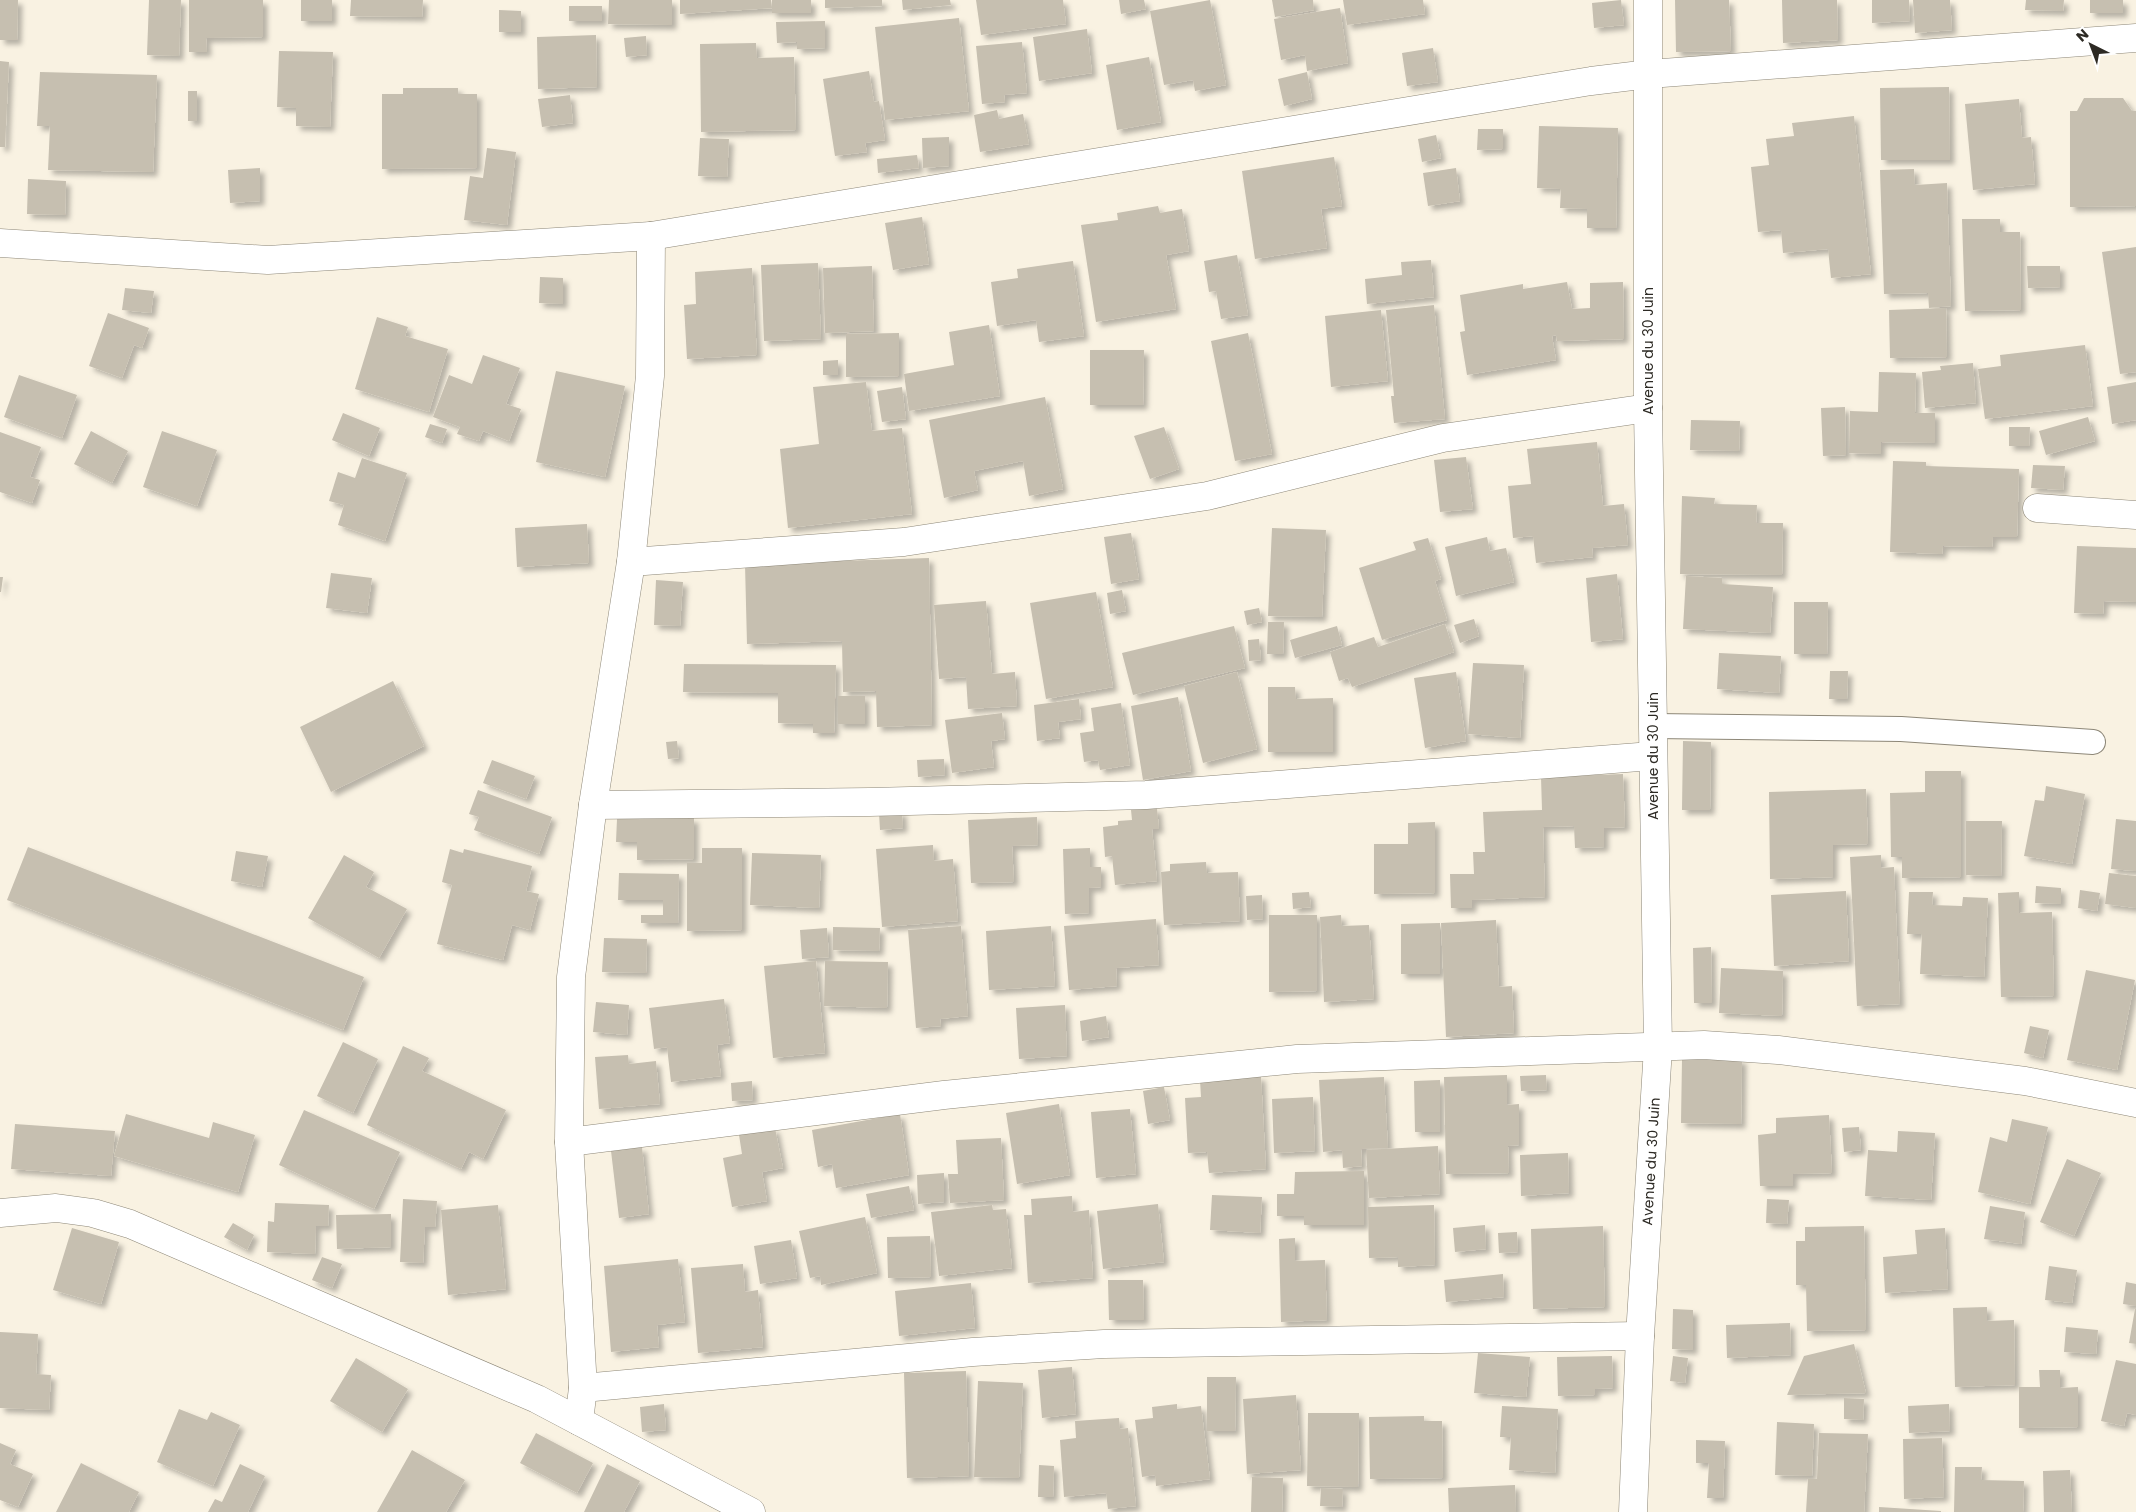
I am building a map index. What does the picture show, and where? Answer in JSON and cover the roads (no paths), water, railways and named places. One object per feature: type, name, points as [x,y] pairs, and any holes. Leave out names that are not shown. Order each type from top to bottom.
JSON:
[{"type":"street","name":"Avenue du 30 Juin","points":[[1633,1512],[1640,1336],[1658,1048],[1648,408],[1648,0]]},
{"type":"street","points":[[0,243],[268,260],[650,236],[1526,90],[1649,74],[2136,38]]},
{"type":"street","points":[[579,1421],[583,1388],[570,1142],[571,977],[593,805],[631,562],[650,376],[650,236]]},
{"type":"street","points":[[631,562],[924,539],[1206,496],[1443,438],[1648,408]]},
{"type":"street","points":[[2037,508],[2136,515]]},
{"type":"street","points":[[593,805],[870,802],[1146,795],[1652,756]]},
{"type":"street","points":[[570,1142],[944,1095],[1297,1059],[1704,1045],[1778,1050],[2025,1081],[2136,1103]]},
{"type":"street","points":[[0,1213],[56,1208],[93,1213],[130,1224],[537,1399],[751,1512]]},
{"type":"street","points":[[583,1388],[954,1354],[1104,1344],[1640,1336]]},
{"type":"lane","points":[[1654,726],[1901,729],[2093,742]]}]
